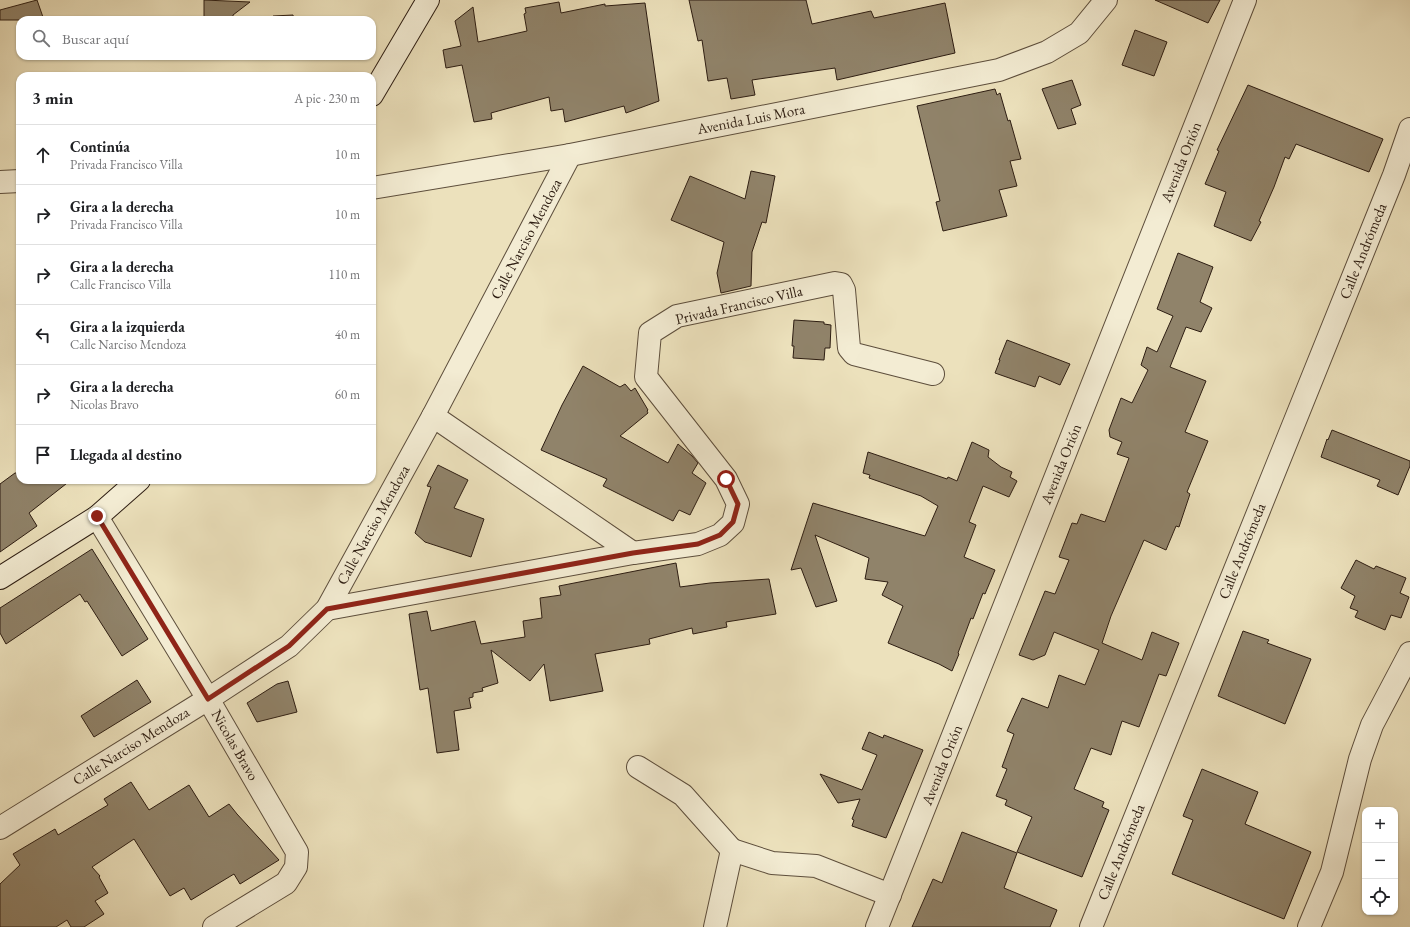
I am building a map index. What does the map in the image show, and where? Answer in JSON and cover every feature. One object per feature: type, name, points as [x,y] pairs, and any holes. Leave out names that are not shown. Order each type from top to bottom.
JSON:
[{"type":"street","points":[[376,88],[428,0]]},
{"type":"street","name":"Avenida Luis Mora","points":[[376,187],[570,155],[999,70],[1047,52],[1080,33],[1106,0]]},
{"type":"street","name":"Avenida Orión","points":[[877,927],[1245,0]]},
{"type":"street","name":"Calle Andrómeda","points":[[1091,927],[1394,175],[1410,129]]},
{"type":"street","name":"Calle Narciso Mendoza","points":[[0,828],[208,699],[289,646],[327,609],[433,416],[570,155]]},
{"type":"street","points":[[0,182],[16,181]]},
{"type":"street","name":"Privada Francisco Villa","points":[[633,553],[698,544],[720,535],[733,522],[738,504],[726,479],[646,377],[650,334],[677,316],[835,283],[841,284],[844,290],[849,348],[854,354],[933,374]]},
{"type":"street","points":[[433,416],[633,553]]},
{"type":"street","points":[[0,578],[97,516],[134,484]]},
{"type":"street","name":"Nicolas Bravo","points":[[97,516],[208,699],[297,852],[296,867],[286,883],[214,927]]},
{"type":"street","points":[[327,609],[633,553]]},
{"type":"street","points":[[1309,927],[1332,872],[1360,759],[1372,725],[1410,653]]},
{"type":"street","points":[[638,767],[683,795],[732,850],[772,863],[816,866],[890,895]]},
{"type":"street","points":[[716,927],[732,850]]},
{"type":"building","points":[[37,0],[43,16],[16,16],[16,20],[0,20],[0,10]]},
{"type":"building","points":[[204,0],[250,2],[233,16],[204,16]]},
{"type":"building","points":[[689,0],[806,0],[812,24],[871,11],[874,18],[945,3],[955,53],[837,80],[835,68],[752,80],[755,95],[731,99],[727,78],[708,81],[702,40],[698,41]]},
{"type":"building","points":[[1155,0],[1220,0],[1208,23]]},
{"type":"building","points":[[559,2],[561,13],[605,4],[605,6],[645,3],[659,101],[626,113],[624,106],[565,122],[563,109],[551,111],[549,97],[491,113],[492,119],[474,122],[462,65],[446,68],[443,50],[461,46],[455,21],[473,7],[478,42],[527,31],[524,14],[526,13],[525,8]]},
{"type":"building","points":[[293,15],[293,16],[273,16]]},
{"type":"building","points":[[1135,30],[1167,42],[1154,76],[1122,65]]},
{"type":"building","points":[[1072,80],[1081,105],[1071,109],[1076,124],[1058,129],[1042,89]]},
{"type":"building","points":[[1248,85],[1383,139],[1369,172],[1296,144],[1289,159],[1285,157],[1259,221],[1261,222],[1251,241],[1214,226],[1226,192],[1205,184],[1219,151],[1217,150]]},
{"type":"building","points":[[995,89],[997,95],[1000,93],[1008,121],[1010,120],[1021,159],[1010,161],[1017,186],[999,190],[1007,216],[943,231],[936,202],[940,201],[917,106]]},
{"type":"building","points":[[751,171],[775,176],[766,223],[762,222],[752,252],[751,286],[721,293],[717,273],[724,242],[671,220],[690,176],[745,199]]},
{"type":"building","points":[[1178,253],[1213,267],[1200,302],[1212,308],[1201,332],[1186,327],[1170,367],[1206,381],[1185,432],[1208,441],[1187,492],[1190,494],[1179,527],[1176,526],[1166,550],[1144,540],[1111,616],[1102,643],[1142,660],[1152,632],[1179,643],[1166,676],[1159,674],[1139,727],[1122,721],[1111,755],[1091,748],[1074,789],[1104,802],[1102,807],[1109,810],[1082,877],[1017,852],[1032,817],[1005,805],[1007,800],[996,796],[1007,769],[1002,767],[1014,734],[1007,731],[1022,698],[1048,708],[1059,675],[1085,685],[1099,650],[1054,632],[1045,655],[1033,660],[1019,655],[1045,591],[1055,594],[1069,560],[1059,557],[1072,523],[1077,524],[1081,514],[1105,522],[1129,458],[1117,454],[1122,442],[1110,437],[1109,430],[1121,398],[1132,403],[1148,370],[1141,365],[1147,347],[1157,352],[1173,316],[1157,309]]},
{"type":"building","points":[[794,320],[824,322],[824,324],[831,325],[830,348],[825,348],[824,360],[793,358],[794,346],[792,346]]},
{"type":"building","points":[[1007,340],[1070,364],[1060,385],[1039,376],[1035,387],[995,373]]},
{"type":"building","points":[[583,366],[620,387],[625,384],[631,391],[635,388],[648,410],[648,413],[620,436],[668,463],[678,444],[698,463],[692,473],[706,483],[690,515],[679,510],[673,521],[603,486],[607,479],[541,450],[562,405]]},
{"type":"building","points":[[1332,430],[1410,461],[1410,466],[1398,495],[1377,486],[1380,480],[1321,457],[1327,439],[1328,440]]},
{"type":"building","points":[[972,442],[989,450],[988,457],[1001,467],[1012,472],[1010,477],[1017,481],[1009,497],[983,486],[969,522],[976,525],[964,557],[995,570],[985,594],[983,593],[973,619],[971,618],[952,671],[939,664],[888,643],[903,606],[882,595],[888,582],[865,579],[869,558],[815,535],[837,601],[816,607],[801,568],[791,570],[813,503],[925,536],[938,506],[921,496],[869,478],[870,475],[863,473],[868,452],[957,481]]},
{"type":"building","points":[[438,465],[468,480],[454,508],[484,519],[471,557],[425,542],[415,533],[431,487],[427,486]]},
{"type":"building","points":[[16,473],[16,484],[66,484],[29,513],[37,526],[0,552],[0,484]]},
{"type":"building","points":[[92,549],[148,639],[122,656],[87,601],[85,602],[80,594],[6,644],[0,633],[0,608]]},
{"type":"building","points":[[1356,560],[1374,569],[1376,566],[1406,578],[1400,593],[1409,597],[1401,618],[1391,615],[1385,630],[1355,617],[1358,611],[1350,608],[1355,596],[1341,588]]},
{"type":"building","points":[[676,563],[680,587],[710,583],[769,579],[776,614],[726,622],[727,627],[693,634],[692,628],[649,639],[650,644],[595,654],[603,691],[550,701],[544,664],[530,681],[491,650],[498,683],[482,688],[483,691],[473,693],[473,697],[469,698],[471,708],[454,711],[459,750],[437,753],[428,688],[420,690],[409,614],[427,611],[431,631],[475,621],[481,644],[525,637],[523,621],[542,618],[540,598],[561,595],[559,586]]},
{"type":"building","points":[[1243,631],[1269,640],[1267,643],[1311,659],[1285,724],[1218,696]]},
{"type":"building","points":[[137,680],[151,702],[94,737],[81,716]]},
{"type":"building","points":[[288,681],[297,712],[257,722],[247,703],[277,684]]},
{"type":"building","points":[[869,732],[883,738],[884,735],[923,750],[886,838],[852,826],[854,820],[852,819],[860,799],[838,803],[820,774],[862,790],[877,755],[862,749]]},
{"type":"building","points":[[1202,769],[1258,792],[1245,824],[1311,852],[1284,919],[1172,874],[1193,820],[1183,816]]},
{"type":"building","points":[[131,782],[149,810],[189,785],[209,817],[229,804],[279,860],[240,884],[234,874],[191,900],[184,888],[170,896],[134,839],[92,867],[100,876],[99,877],[108,893],[95,901],[104,914],[84,927],[71,927],[67,920],[56,927],[0,927],[0,884],[20,865],[13,854],[55,829],[58,835],[108,805],[104,799]]},
{"type":"building","points":[[962,832],[1017,853],[1004,888],[1057,910],[1050,927],[912,927],[933,879],[942,883]]},
{"type":"route","points":[[97,516],[208,699],[289,646],[327,609],[633,553],[698,544],[720,535],[733,522],[738,504],[726,479]]}]
